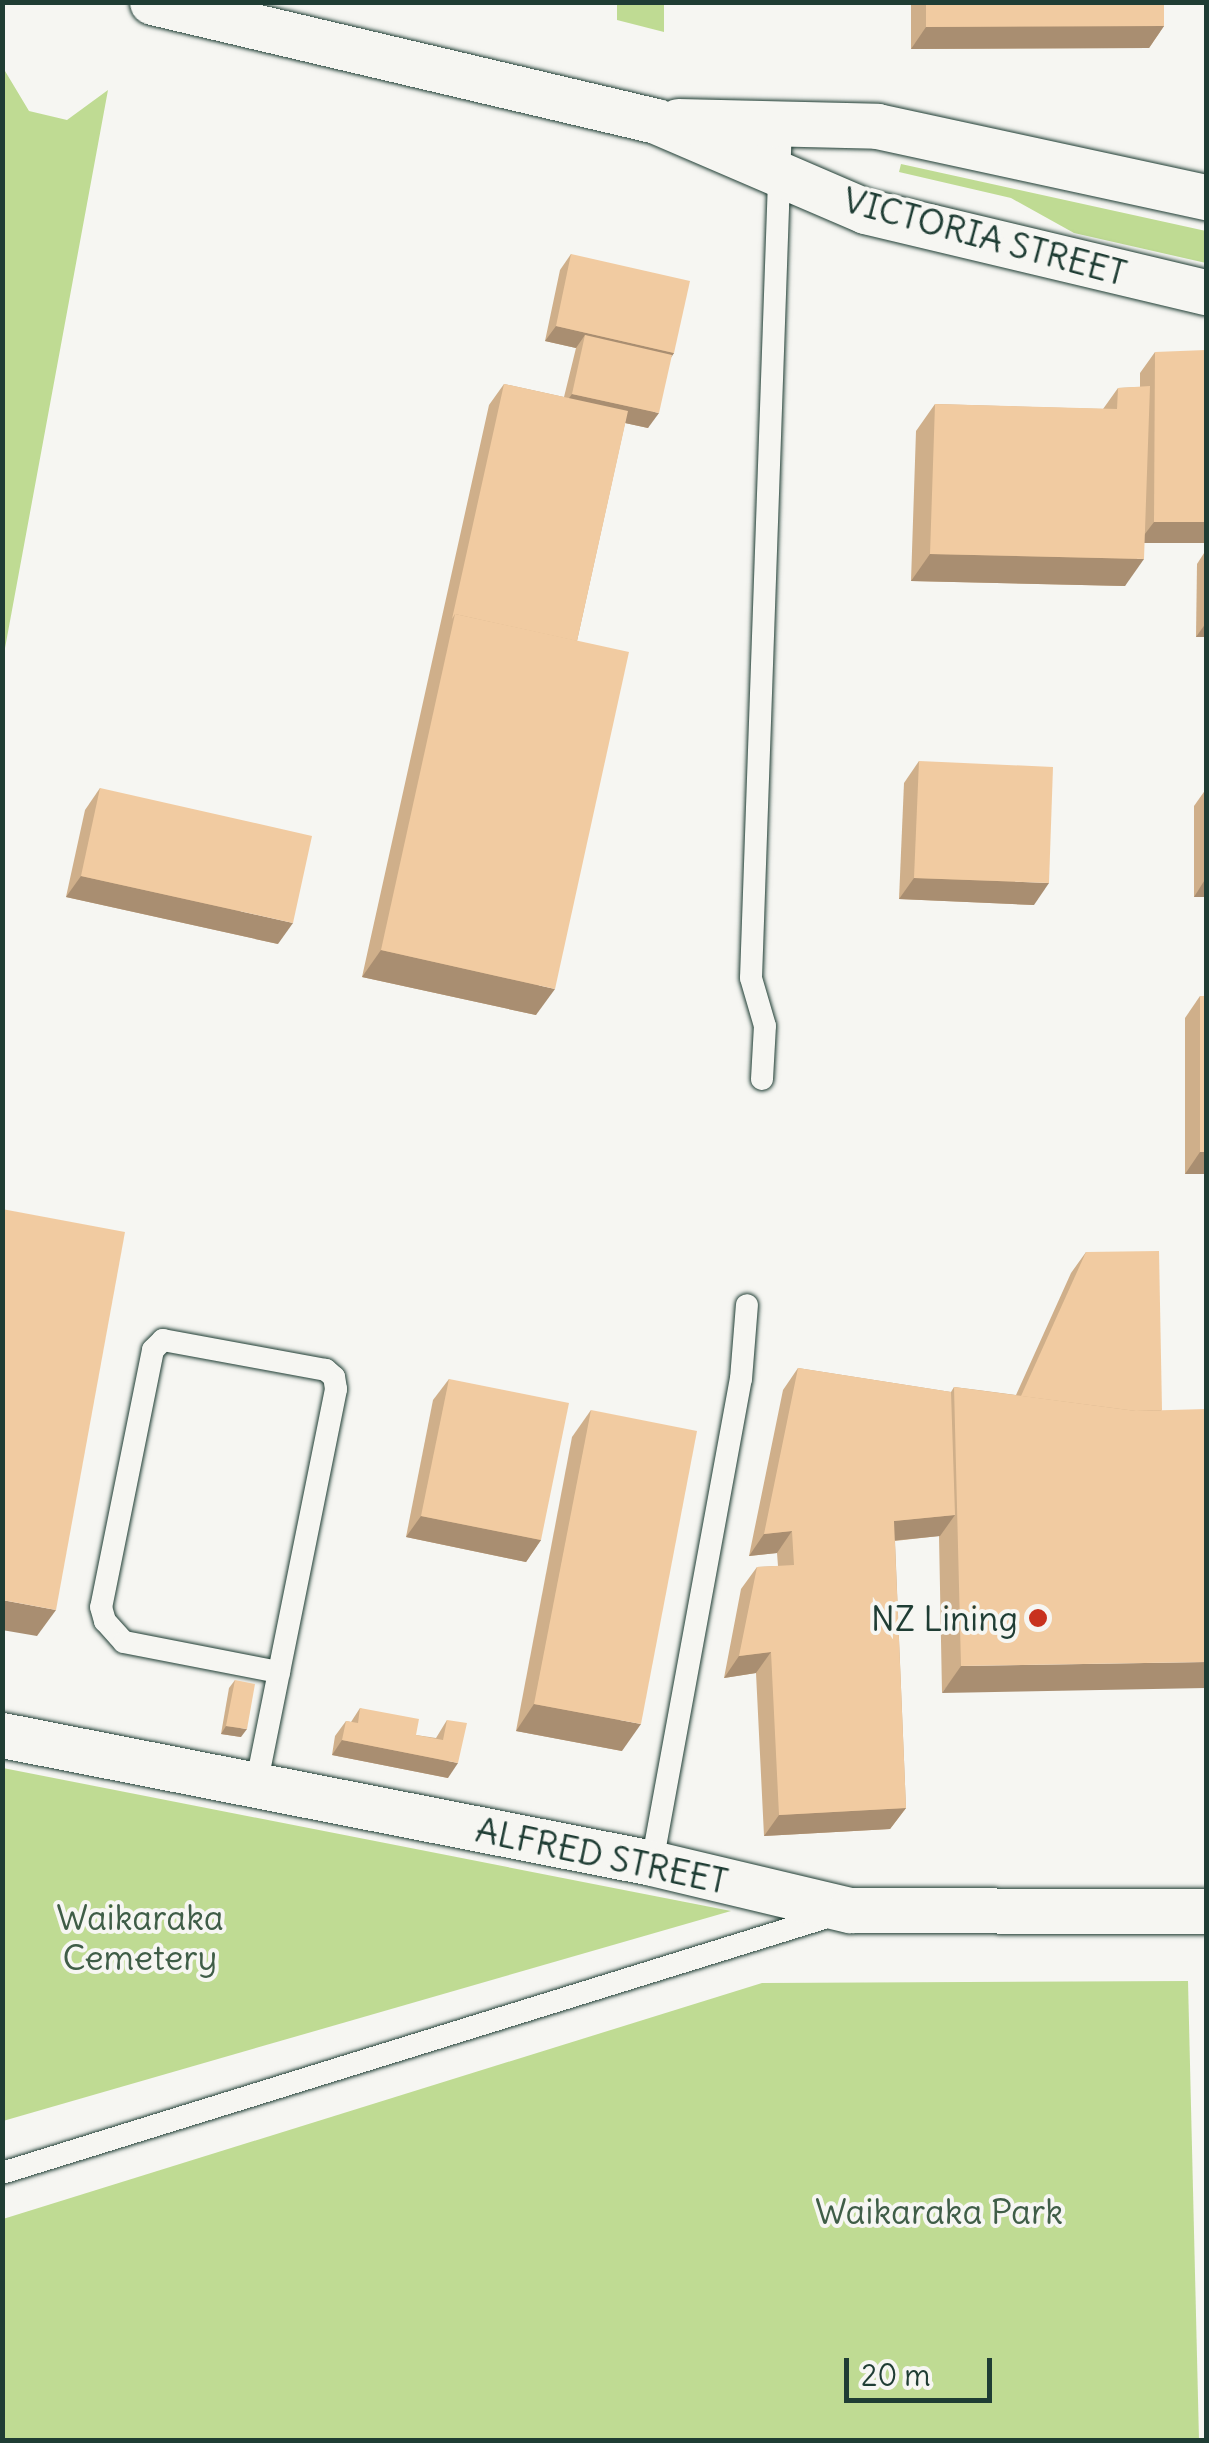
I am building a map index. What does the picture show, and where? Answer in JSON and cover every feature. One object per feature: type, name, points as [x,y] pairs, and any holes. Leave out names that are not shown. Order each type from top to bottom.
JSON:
[{"type":"street","name":"VICTORIA STREET","points":[[152,2],[656,121],[865,211],[1206,292]]},
{"type":"street","name":"VICTORIA STREET","points":[[656,121],[877,126],[1206,197]]},
{"type":"street","name":"ALFRED STREET","points":[[2,1735],[652,1863],[850,1910],[1206,1911]]},
{"type":"lane","points":[[762,1079],[766,1026],[751,978],[781,124]]},
{"type":"lane","points":[[652,1863],[742,1379],[747,1305]]},
{"type":"lane","points":[[256,1786],[279,1672],[334,1378],[289,1362],[162,1340],[152,1350],[101,1607],[105,1621],[124,1642],[279,1672]]},
{"type":"lane","points":[[2,2173],[850,1910]]},
{"type":"green space","points":[[617,3],[664,3],[664,32],[617,20]]},
{"type":"green space","points":[[5,71],[29,111],[67,120],[108,90],[3,659]]},
{"type":"green space","points":[[901,164],[1206,231],[1206,263],[1074,233],[1011,198],[899,172]]},
{"type":"green space","name":"Waikaraka Cemetery","points":[[3,1768],[731,1911],[3,2121]]},
{"type":"green space","name":"Waikaraka Park","points":[[1188,1981],[1199,2440],[3,2440],[3,2219],[762,1983]]},
{"type":"building","points":[[926,2],[1164,2],[1164,26],[926,27]]},
{"type":"building","points":[[571,254],[690,281],[674,353],[556,326]]},
{"type":"building","points":[[585,335],[672,355],[659,413],[572,394]]},
{"type":"building","points":[[1206,350],[1206,522],[1154,522],[1155,352]]},
{"type":"building","points":[[504,384],[628,411],[577,641],[455,614],[452,619]]},
{"type":"building","points":[[1150,386],[1144,559],[930,554],[935,404],[1117,409],[1118,388]]},
{"type":"building","points":[[455,614],[629,652],[555,989],[381,950]]},
{"type":"building","points":[[919,761],[1053,767],[1049,883],[914,878]]},
{"type":"building","points":[[100,788],[312,836],[293,923],[81,876]]},
{"type":"building","points":[[1200,996],[1206,996],[1206,1152],[1200,1152]]},
{"type":"building","points":[[2,1209],[125,1232],[56,1610],[2,1600]]},
{"type":"building","points":[[1159,1251],[1162,1410],[1136,1411],[1021,1396],[1086,1252]]},
{"type":"building","points":[[798,1368],[951,1392],[955,1515],[894,1521],[906,1808],[779,1815],[771,1652],[739,1656],[757,1567],[794,1565],[792,1531],[764,1534]]},
{"type":"building","points":[[449,1379],[569,1403],[541,1540],[421,1516]]},
{"type":"building","points":[[954,1387],[1136,1411],[1206,1409],[1206,1662],[961,1666]]},
{"type":"building","points":[[591,1410],[697,1431],[641,1724],[534,1704]]},
{"type":"building","points":[[235,1680],[255,1684],[247,1729],[226,1726]]},
{"type":"building","points":[[360,1708],[419,1719],[416,1735],[443,1740],[447,1720],[467,1723],[458,1763],[342,1740],[346,1721],[358,1723]]},
{"type":"place","name":"NZ Lining","points":[[1038,1618]]}]
